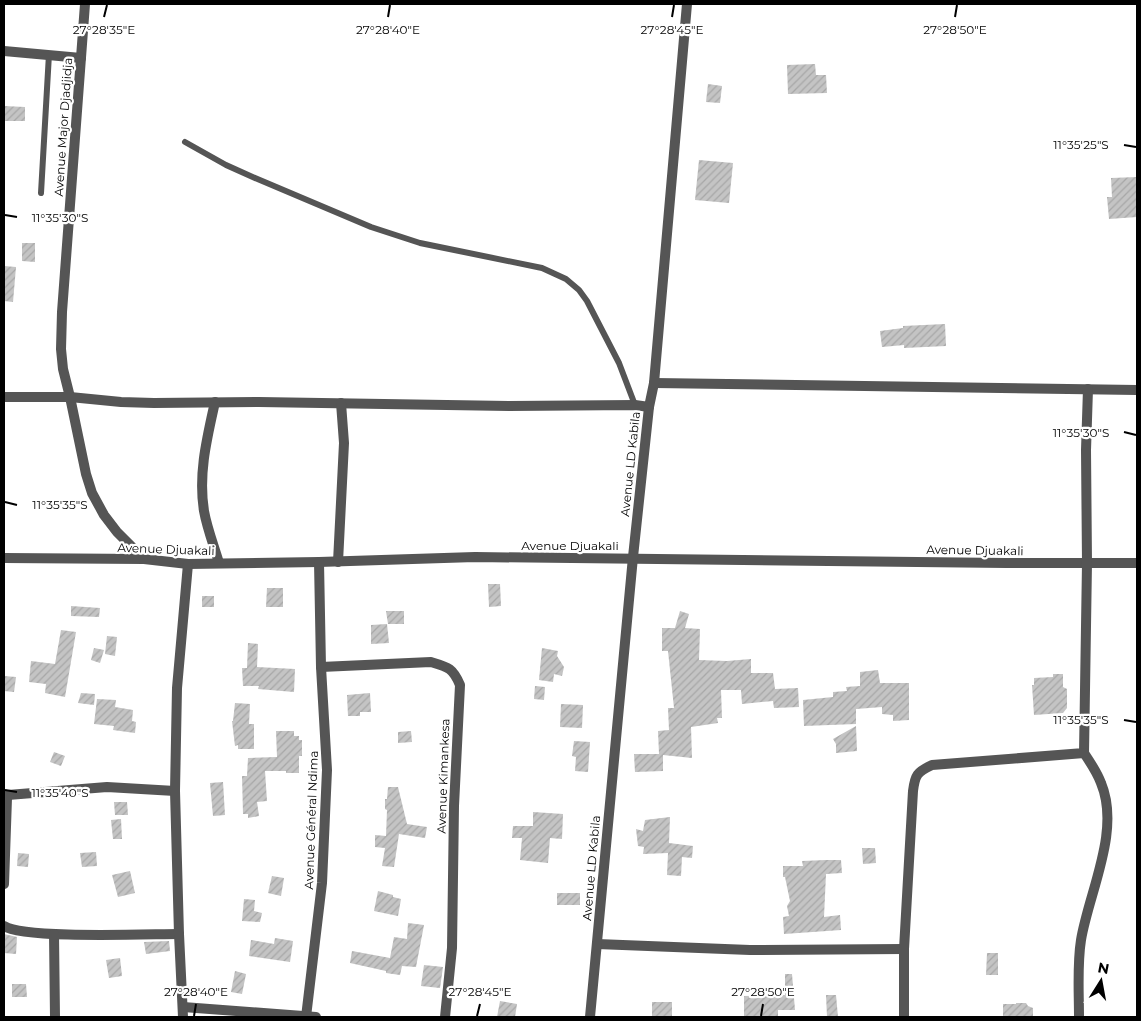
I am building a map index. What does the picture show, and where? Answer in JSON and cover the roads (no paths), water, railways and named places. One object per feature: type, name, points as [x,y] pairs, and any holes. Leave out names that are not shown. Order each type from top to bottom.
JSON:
[{"type":"street","name":"Avenue Major Djadjidja","points":[[85,4],[62,312],[61,349],[63,369],[86,474],[92,493],[116,532],[144,559]]},
{"type":"street","name":"Avenue LD Kabila","points":[[590,1017],[632,557],[649,407],[654,383],[686,4]]},
{"type":"street","points":[[4,51],[80,58]]},
{"type":"street","points":[[654,383],[1137,390]]},
{"type":"street","points":[[1079,1017],[1081,941],[1098,877],[1107,827],[1106,799],[1101,783],[1084,753],[1088,389]]},
{"type":"street","points":[[4,397],[70,397],[121,402],[649,407]]},
{"type":"street","points":[[215,402],[204,450],[202,479],[204,511],[219,563]]},
{"type":"street","points":[[338,562],[344,443],[341,403]]},
{"type":"street","name":"Avenue Djuakali","points":[[4,558],[144,559],[188,564],[338,562],[475,557],[1137,563]]},
{"type":"street","name":"Avenue Général Ndima","points":[[309,1017],[322,884],[327,770],[321,667],[320,562]]},
{"type":"street","points":[[188,564],[176,688],[175,791],[183,1012],[309,1017]]},
{"type":"street","name":"Avenue Kimankesa","points":[[321,667],[431,662],[448,668],[456,675],[460,685],[454,796],[452,948],[445,1017]]},
{"type":"street","points":[[904,1017],[904,949],[913,791],[915,779],[920,771],[932,765],[1084,753]]},
{"type":"street","points":[[4,884],[8,795],[107,787],[175,791]]},
{"type":"street","points":[[4,926],[18,930],[54,934],[179,934]]},
{"type":"street","points":[[54,934],[55,1017]]},
{"type":"street","points":[[597,944],[750,950],[904,949]]},
{"type":"lane","points":[[41,192],[48,54]]},
{"type":"lane","points":[[185,142],[233,168],[371,227],[420,243],[542,268],[566,279],[579,290],[587,301],[620,363],[635,406]]}]
